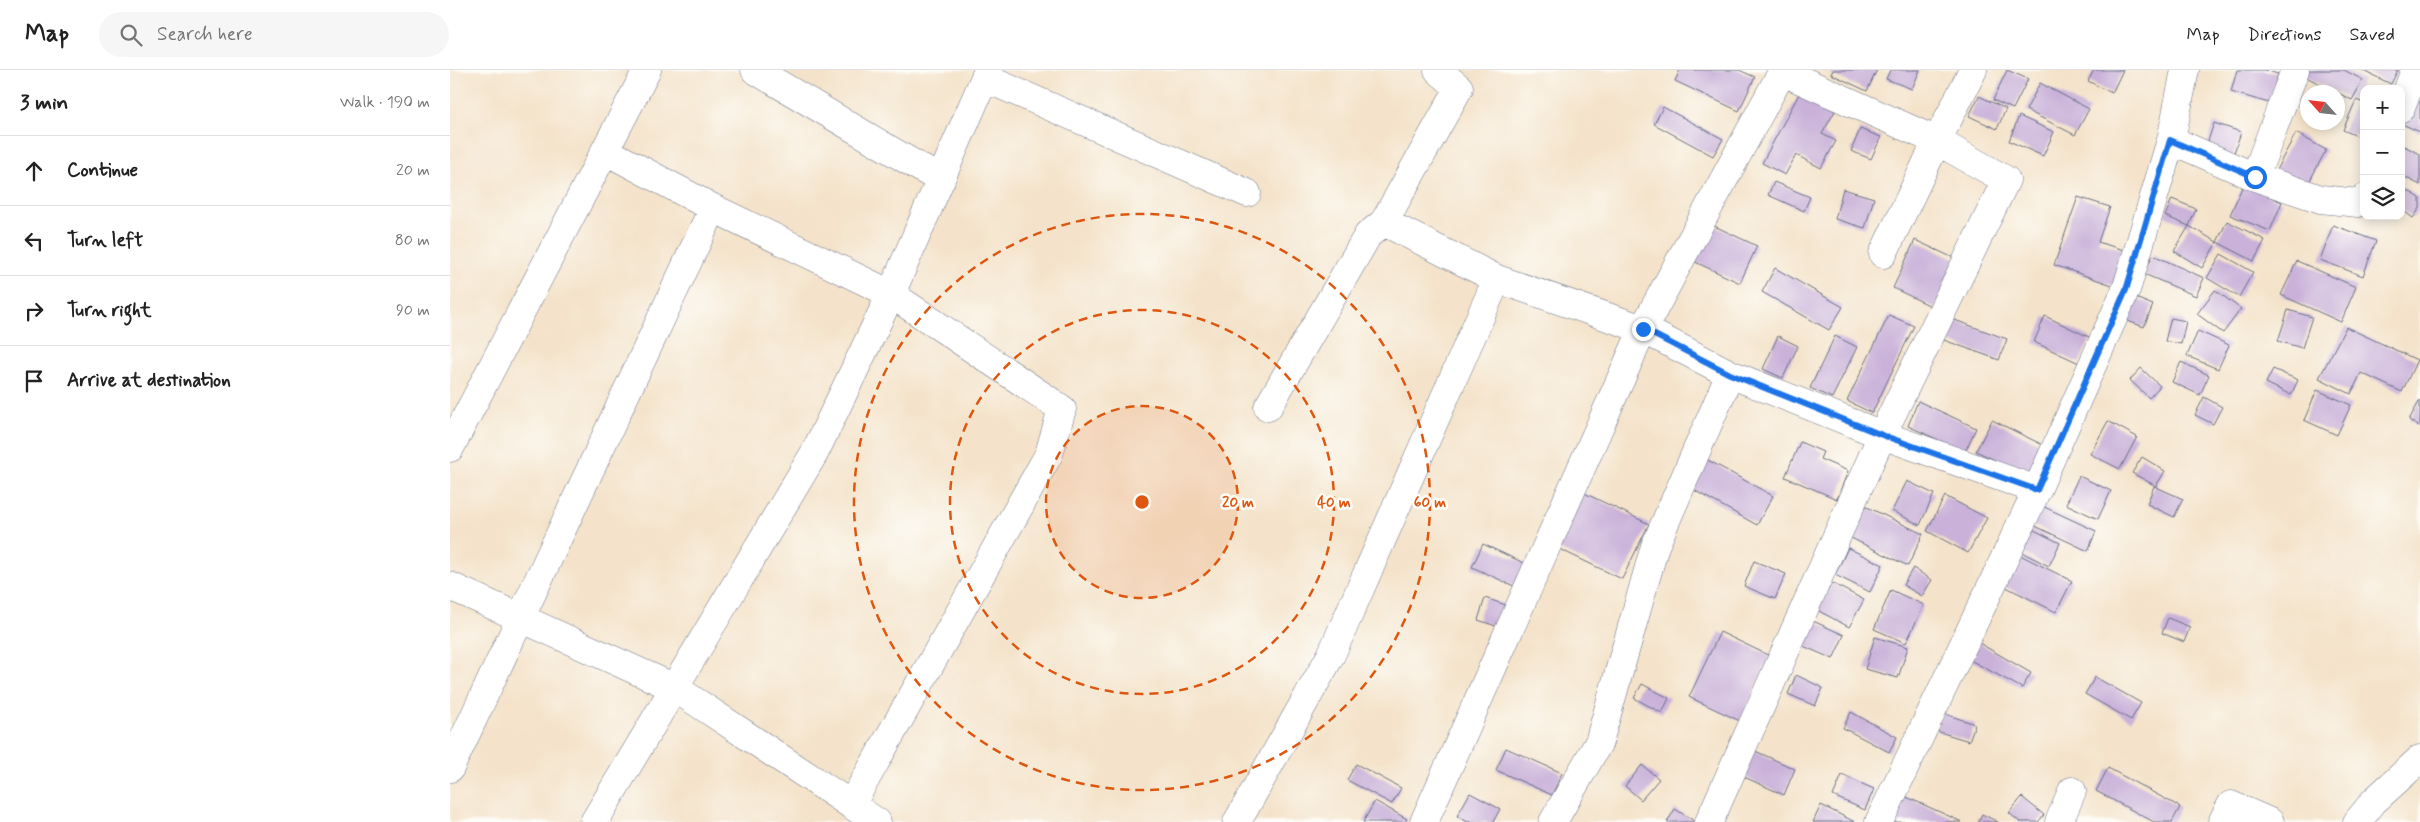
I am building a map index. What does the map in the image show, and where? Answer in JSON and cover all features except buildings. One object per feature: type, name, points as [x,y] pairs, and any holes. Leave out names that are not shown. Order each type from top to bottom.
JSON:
[{"type":"street","points":[[450,448],[647,70]]},
{"type":"street","points":[[755,70],[941,180]]},
{"type":"street","points":[[1268,407],[1368,235],[1384,222],[1459,88],[1438,70]]},
{"type":"street","points":[[1883,254],[1973,70]]},
{"type":"street","points":[[1879,822],[2037,490],[2127,287],[2170,140],[2185,70]]},
{"type":"street","points":[[2255,177],[2295,70]]},
{"type":"street","points":[[2405,97],[2415,70]]},
{"type":"street","points":[[1424,822],[1643,329],[1783,71],[1937,141],[2006,180],[1882,435],[1709,822]]},
{"type":"street","points":[[594,822],[676,688],[815,452],[891,294],[986,74],[1247,193]]},
{"type":"street","points":[[2170,140],[2255,177],[2321,199],[2358,203],[2360,201]]},
{"type":"street","points":[[606,151],[713,208],[891,294],[1062,409],[1049,454],[851,805]]},
{"type":"street","points":[[450,768],[713,208]]},
{"type":"street","points":[[1384,222],[1497,279],[1643,329],[1730,374],[1882,435],[2037,490]]},
{"type":"street","points":[[1237,822],[1331,655],[1497,279]]},
{"type":"street","points":[[1553,822],[1599,742],[1655,546],[1730,374]]},
{"type":"street","points":[[450,586],[676,688],[876,822]]},
{"type":"street","points":[[2357,822],[2374,801],[2420,760]]},
{"type":"street","points":[[2059,822],[2072,791]]},
{"type":"street","points":[[2222,822],[2231,805],[2270,822]]},
{"type":"route","points":[[1643,329],[1730,374],[1882,435],[2037,490],[2127,287],[2170,140],[2255,177]]}]
